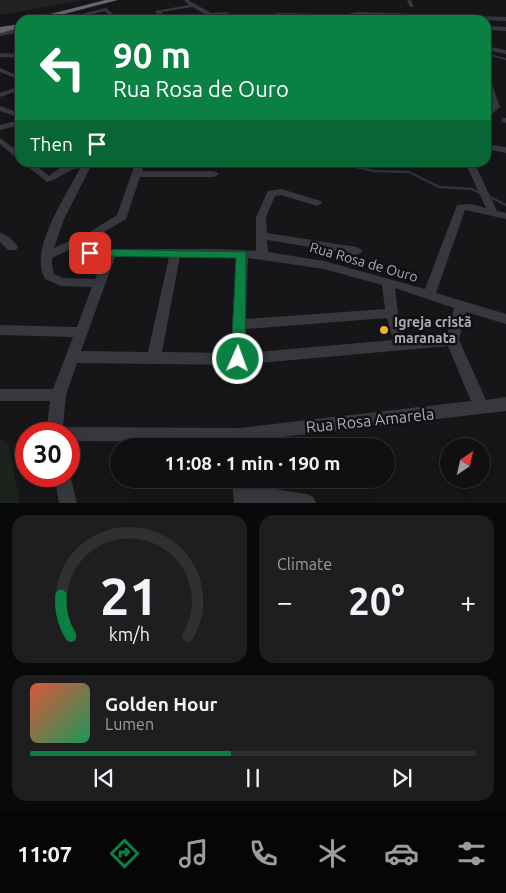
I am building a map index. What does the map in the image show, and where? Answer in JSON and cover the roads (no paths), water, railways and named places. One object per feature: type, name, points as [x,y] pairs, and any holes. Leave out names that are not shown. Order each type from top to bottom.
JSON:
[{"type":"highway","points":[[52,15],[114,0]]},
{"type":"highway","points":[[64,15],[125,0]]},
{"type":"highway","points":[[0,32],[15,26]]},
{"type":"street","points":[[185,0],[192,6],[210,15],[229,15]]},
{"type":"street","points":[[410,0],[412,6]]},
{"type":"street","points":[[161,15],[157,10],[192,6]]},
{"type":"street","points":[[81,15],[106,9],[112,15]]},
{"type":"street","points":[[350,15],[356,13],[406,15]]},
{"type":"street","points":[[491,18],[506,19]]},
{"type":"street","points":[[491,28],[506,29]]},
{"type":"street","points":[[0,32],[15,30]]},
{"type":"street","points":[[0,32],[15,36]]},
{"type":"street","points":[[491,44],[506,45]]},
{"type":"street","points":[[491,49],[506,52]]},
{"type":"street","points":[[0,55],[15,56]]},
{"type":"street","points":[[0,70],[15,76]]},
{"type":"street","points":[[0,95],[15,90]]},
{"type":"street","points":[[491,94],[496,107],[491,112]]},
{"type":"street","points":[[0,108],[15,114]]},
{"type":"street","points":[[0,128],[15,124]]},
{"type":"street","points":[[0,140],[15,154]]},
{"type":"street","points":[[491,147],[506,150]]},
{"type":"street","points":[[32,167],[47,180],[57,177],[67,167]]},
{"type":"street","points":[[86,167],[53,233],[47,256],[46,272],[54,280],[71,283],[100,283]]},
{"type":"street","points":[[47,256],[92,235],[122,218],[138,167],[214,174]]},
{"type":"street","points":[[471,167],[493,212]]},
{"type":"street","points":[[262,255],[260,217],[272,193],[281,192],[317,203]]},
{"type":"street","points":[[429,296],[460,209],[464,206],[506,216]]},
{"type":"street","points":[[0,236],[12,247]]},
{"type":"street","points":[[262,236],[357,251]]},
{"type":"street","name":"Rua Rosa de Ouro","points":[[90,253],[242,254],[298,260],[340,269],[506,319]]},
{"type":"street","points":[[154,358],[175,253]]},
{"type":"street","points":[[55,422],[58,395],[74,356],[110,254]]},
{"type":"street","points":[[238,359],[242,254]]},
{"type":"street","points":[[388,284],[392,313],[401,344]]},
{"type":"street","points":[[461,307],[452,340],[482,408]]},
{"type":"street","points":[[239,325],[392,313]]},
{"type":"street","points":[[0,330],[82,332]]},
{"type":"street","points":[[74,356],[238,359],[452,340]]},
{"type":"street","points":[[0,395],[58,395]]},
{"type":"street","name":"Rua Rosa Amarela","points":[[255,438],[506,404]]},
{"type":"street","name":"Rua Rosa Amarela","points":[[80,435],[178,438]]},
{"type":"street","points":[[65,487],[68,503]]},
{"type":"street","points":[[242,491],[307,503]]},
{"type":"waterway","points":[[491,55],[506,59]]},
{"type":"waterway","points":[[356,167],[374,171],[409,172],[439,187],[472,189],[480,193]]},
{"type":"waterway","points":[[488,196],[506,205]]},
{"type":"place","name":"Igreja cristã maranata","points":[[384,330]]}]
